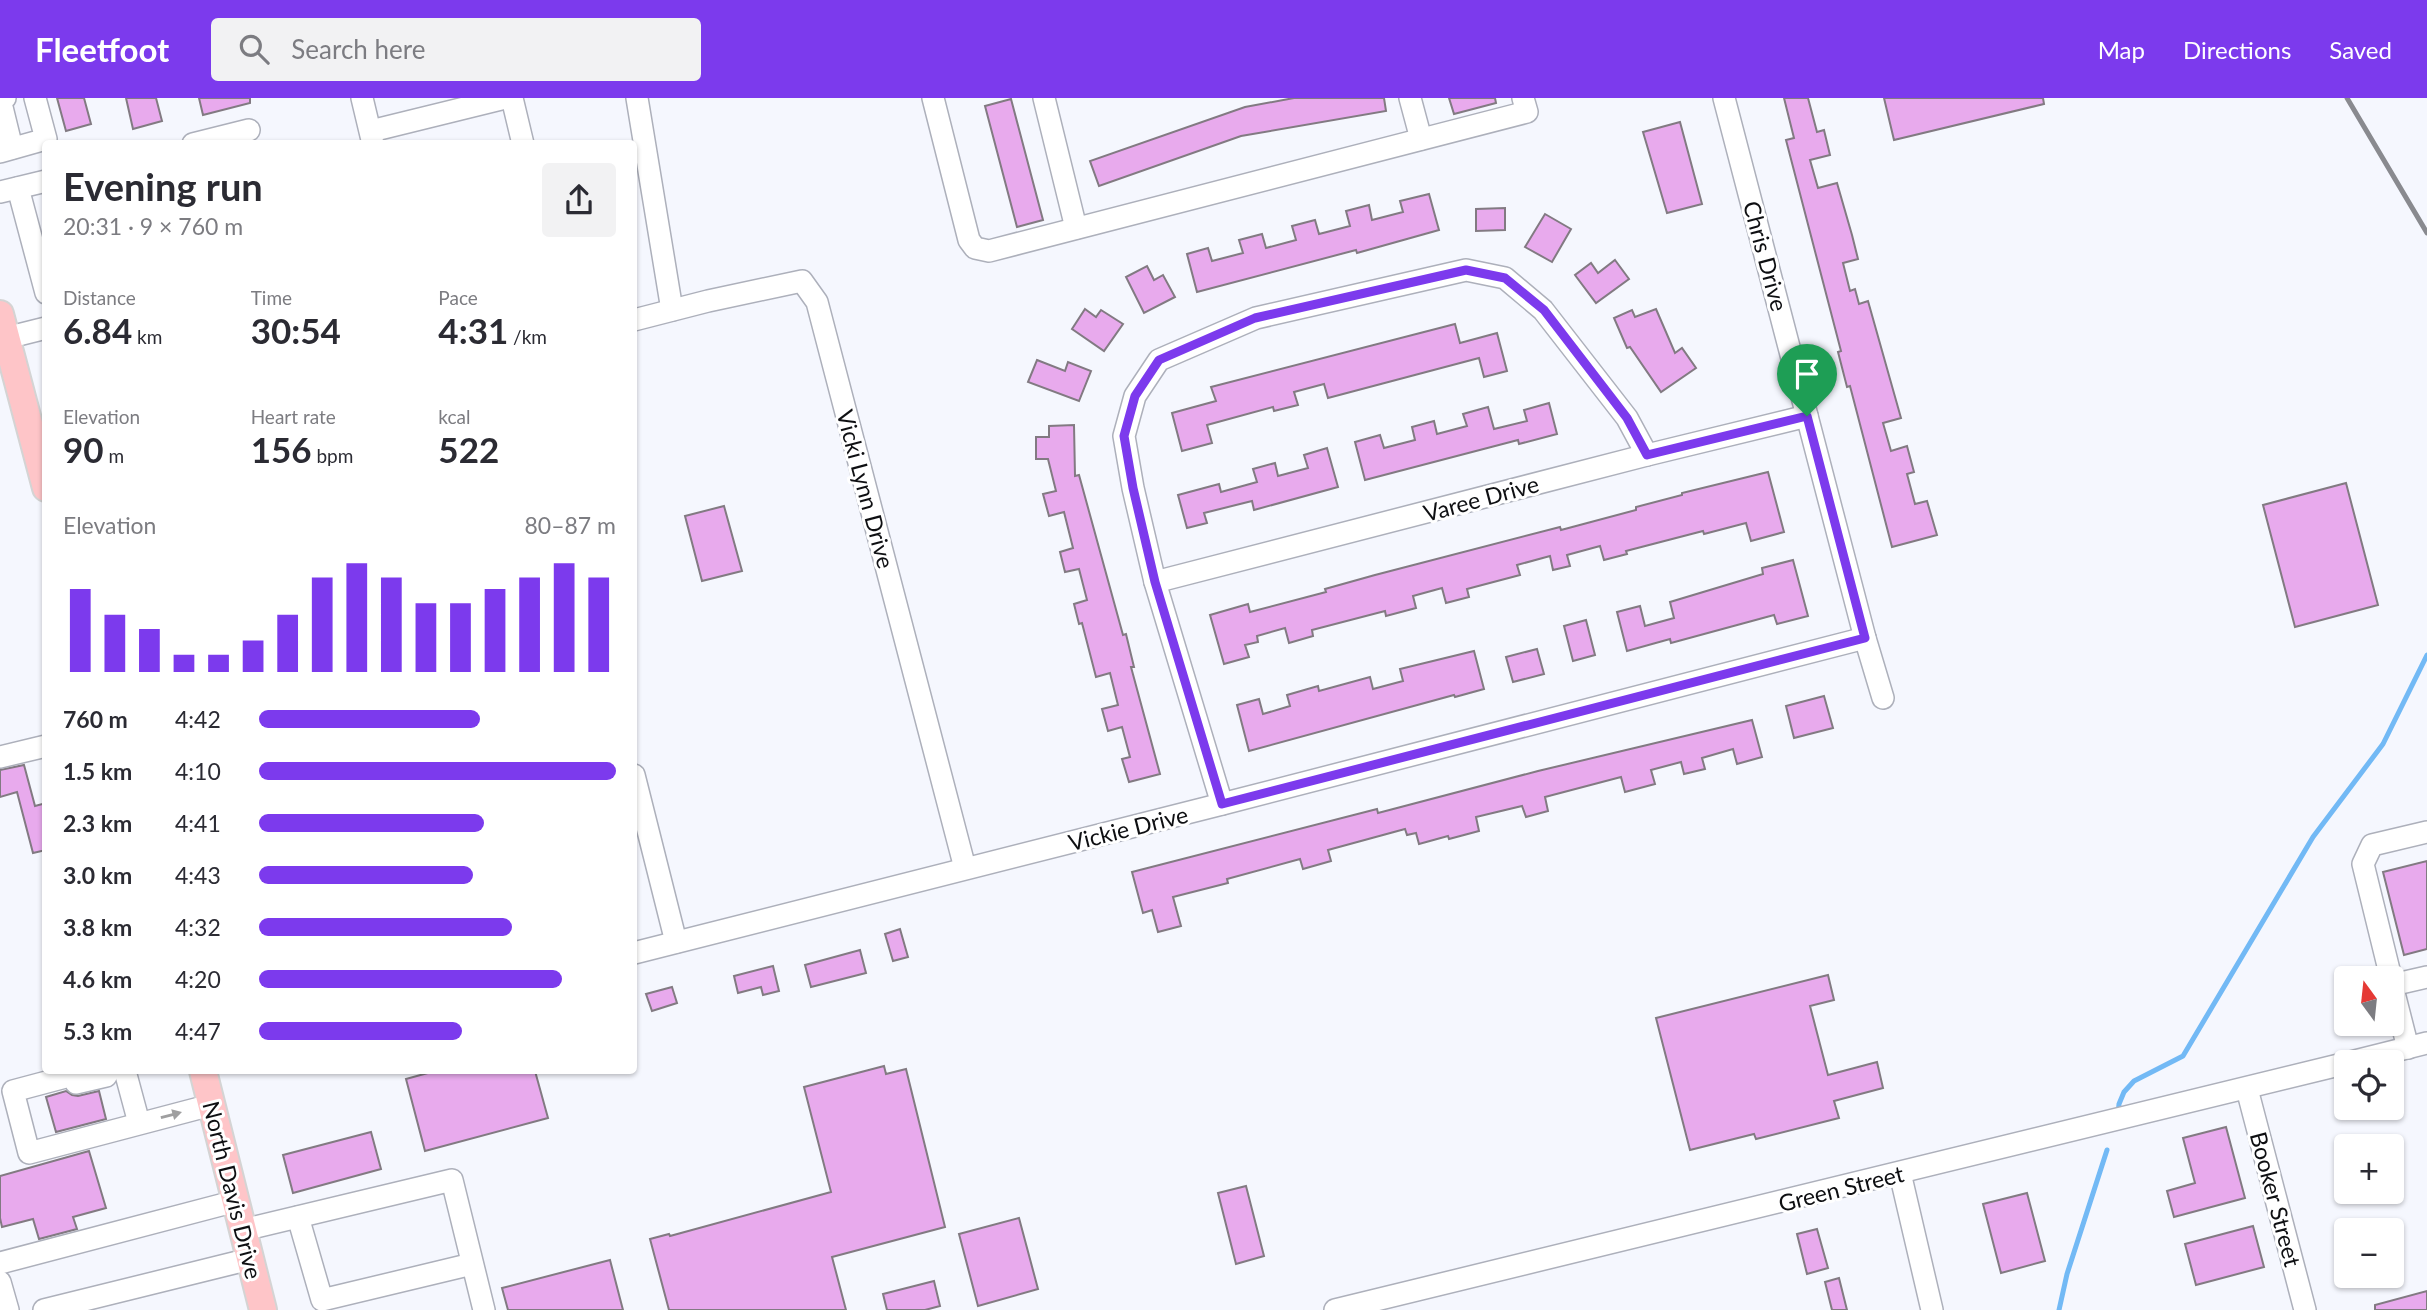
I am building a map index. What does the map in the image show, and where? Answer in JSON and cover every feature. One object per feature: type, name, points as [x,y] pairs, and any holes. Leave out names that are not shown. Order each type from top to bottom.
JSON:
[{"type":"main road","points":[[3,326],[42,473]]},
{"type":"main road","name":"North Davis Drive","points":[[203,1074],[250,1259],[257,1309]]},
{"type":"street","points":[[5,98],[0,99],[6,150],[42,140]]},
{"type":"street","points":[[35,98],[46,139],[42,140]]},
{"type":"street","points":[[362,98],[372,137],[505,98]]},
{"type":"street","points":[[512,98],[522,140]]},
{"type":"street","points":[[637,98],[672,310]]},
{"type":"street","points":[[933,98],[970,240],[975,248],[989,251],[1527,112],[1524,98]]},
{"type":"street","points":[[1044,98],[1076,228]]},
{"type":"street","points":[[1410,98],[1421,139]]},
{"type":"street","name":"Chris Drive","points":[[1724,98],[1883,698]]},
{"type":"street","points":[[210,140],[249,130]]},
{"type":"street","points":[[42,182],[9,190],[42,282]]},
{"type":"street","points":[[1222,804],[1155,582],[1124,436],[1135,396],[1159,360],[1255,318],[1466,270],[1505,278],[1544,310],[1627,418],[1647,455]]},
{"type":"street","name":"Vicki Lynn Drive","points":[[637,319],[802,281],[817,302],[965,868]]},
{"type":"street","points":[[3,326],[42,328]]},
{"type":"street","name":"Varee Drive","points":[[1155,582],[1807,416]]},
{"type":"street","name":"Vickie Drive","points":[[637,952],[1865,638]]},
{"type":"street","points":[[0,757],[42,747]]},
{"type":"street","points":[[637,787],[676,942]]},
{"type":"street","points":[[2388,966],[2362,864],[2372,845],[2427,832]]},
{"type":"street","points":[[2404,982],[2427,977]]},
{"type":"street","points":[[2404,1013],[2418,1045]]},
{"type":"street","name":"Green Street","points":[[2399,1050],[2418,1045]]},
{"type":"street","name":"Green Street","points":[[1335,1310],[2334,1067]]},
{"type":"street","points":[[77,1074],[13,1091],[29,1153],[211,1105]]},
{"type":"street","points":[[107,1074],[26,1096],[37,1143],[117,1123],[135,1125]]},
{"type":"street","points":[[126,1074],[135,1125]]},
{"type":"street","name":"Booker Street","points":[[2247,1089],[2305,1310]]},
{"type":"street","points":[[1900,1173],[1932,1310]]},
{"type":"street","points":[[243,1230],[452,1180],[484,1310]]},
{"type":"street","points":[[0,1263],[236,1201]]},
{"type":"street","points":[[298,1217],[322,1300],[472,1264]]},
{"type":"street","points":[[44,1310],[250,1259]]},
{"type":"street","points":[[0,1282],[8,1310]]},
{"type":"building","points":[[57,98],[84,98],[91,124],[66,131]]},
{"type":"building","points":[[126,98],[156,98],[162,121],[133,129]]},
{"type":"building","points":[[199,98],[250,98],[250,103],[203,115]]},
{"type":"building","points":[[1294,98],[1384,98],[1386,111],[1241,136],[1099,186],[1090,161],[1245,107]]},
{"type":"building","points":[[1449,98],[1495,98],[1496,103],[1454,114]]},
{"type":"building","points":[[1784,98],[1808,98],[1817,132],[1824,130],[1830,155],[1810,160],[1818,188],[1837,183],[1852,235],[1858,259],[1843,263],[1850,291],[1855,289],[1859,304],[1868,301],[1901,418],[1883,423],[1891,451],[1907,446],[1914,472],[1907,474],[1915,504],[1927,501],[1937,535],[1892,547],[1850,386],[1847,387],[1838,352],[1841,351],[1786,140],[1794,138]]},
{"type":"building","points":[[1884,98],[2043,98],[2044,104],[1894,140]]},
{"type":"building","points":[[1011,99],[1043,220],[1017,227],[985,106]]},
{"type":"building","points":[[1680,122],[1702,204],[1667,213],[1643,132]]},
{"type":"building","points":[[1429,194],[1439,230],[1197,292],[1187,254],[1208,248],[1212,261],[1243,253],[1239,240],[1262,234],[1266,248],[1296,240],[1292,226],[1315,220],[1319,234],[1350,226],[1346,211],[1369,205],[1372,220],[1403,212],[1400,201]]},
{"type":"building","points":[[1505,208],[1505,230],[1476,231],[1476,209]]},
{"type":"building","points":[[1545,214],[1571,229],[1552,262],[1525,247]]},
{"type":"building","points":[[1615,260],[1629,279],[1596,303],[1575,275],[1591,263],[1598,273]]},
{"type":"building","points":[[1147,266],[1154,280],[1163,275],[1175,297],[1144,313],[1126,277]]},
{"type":"building","points":[[1085,309],[1096,317],[1101,310],[1123,324],[1104,351],[1072,329]]},
{"type":"building","points":[[1656,309],[1675,353],[1682,348],[1696,368],[1661,392],[1630,347],[1627,348],[1614,318],[1632,310],[1635,317]]},
{"type":"building","points":[[1455,324],[1460,343],[1497,333],[1507,371],[1484,377],[1479,358],[1328,398],[1324,384],[1294,392],[1298,405],[1274,411],[1273,407],[1207,425],[1212,443],[1182,451],[1172,413],[1216,401],[1211,387]]},
{"type":"building","points":[[1037,360],[1065,371],[1068,362],[1091,371],[1079,401],[1028,382]]},
{"type":"building","points":[[1549,403],[1557,434],[1519,444],[1518,440],[1365,480],[1355,442],[1380,435],[1384,448],[1415,440],[1412,427],[1434,421],[1437,434],[1467,426],[1463,414],[1488,407],[1494,429],[1527,421],[1524,410]]},
{"type":"building","points":[[1074,425],[1075,476],[1079,475],[1123,635],[1126,634],[1134,667],[1131,667],[1160,774],[1129,782],[1122,759],[1130,757],[1122,727],[1108,731],[1102,709],[1118,705],[1110,673],[1096,677],[1082,623],[1079,624],[1074,604],[1087,600],[1079,569],[1065,572],[1060,552],[1073,548],[1064,512],[1049,516],[1043,494],[1056,491],[1048,459],[1036,459],[1036,437],[1049,437],[1049,426]]},
{"type":"building","points":[[1327,448],[1338,487],[1254,510],[1252,501],[1204,513],[1207,523],[1187,528],[1178,495],[1219,484],[1221,492],[1257,482],[1253,469],[1275,463],[1278,476],[1308,468],[1304,455]]},
{"type":"building","points":[[1768,472],[1784,532],[1751,541],[1746,523],[1626,551],[1627,554],[1604,560],[1600,546],[1567,555],[1570,566],[1553,570],[1550,556],[1517,565],[1520,575],[1467,589],[1469,597],[1446,603],[1442,588],[1413,596],[1416,608],[1386,616],[1385,611],[1312,630],[1313,636],[1289,643],[1285,628],[1257,636],[1258,642],[1245,645],[1249,657],[1224,664],[1210,615],[1248,604],[1250,612],[1326,592],[1325,589],[1375,575],[1560,527],[1561,530],[1636,510],[1636,507],[1682,493]]},
{"type":"building","points":[[2346,483],[2378,605],[2295,627],[2263,505]]},
{"type":"building","points":[[724,506],[742,571],[702,581],[685,516]]},
{"type":"building","points":[[1793,560],[1808,616],[1777,624],[1774,615],[1671,643],[1670,639],[1627,651],[1617,612],[1640,606],[1645,626],[1674,618],[1670,602],[1763,574],[1762,568]]},
{"type":"building","points":[[1586,620],[1595,655],[1573,661],[1564,626]]},
{"type":"building","points":[[1537,649],[1544,674],[1513,682],[1506,657]]},
{"type":"building","points":[[1474,651],[1484,689],[1249,751],[1237,705],[1259,699],[1263,714],[1290,706],[1287,695],[1318,686],[1319,691],[1370,677],[1373,689],[1403,681],[1400,669]]},
{"type":"building","points":[[1824,696],[1833,728],[1794,738],[1786,706]]},
{"type":"building","points":[[1752,720],[1762,757],[1737,764],[1733,749],[1702,758],[1705,769],[1684,774],[1681,762],[1651,770],[1655,784],[1625,792],[1621,777],[1545,797],[1548,811],[1526,817],[1522,806],[1476,817],[1479,831],[1449,839],[1448,836],[1419,844],[1416,833],[1407,835],[1405,829],[1328,850],[1331,861],[1303,869],[1300,859],[1227,879],[1228,883],[1173,897],[1181,926],[1158,932],[1152,910],[1143,913],[1132,872],[1377,809],[1378,813],[1538,771]]},
{"type":"building","points":[[24,765],[35,806],[42,804],[42,851],[33,853],[17,792],[0,797],[0,770]]},
{"type":"building","points":[[2427,861],[2427,949],[2404,955],[2383,872]]},
{"type":"building","points":[[900,929],[908,957],[893,961],[885,934]]},
{"type":"building","points":[[860,950],[866,973],[811,987],[805,965]]},
{"type":"building","points":[[773,966],[779,991],[763,995],[761,987],[738,993],[734,976]]},
{"type":"building","points":[[1828,975],[1834,1000],[1810,1006],[1828,1075],[1877,1062],[1883,1088],[1834,1101],[1839,1118],[1756,1139],[1754,1134],[1690,1150],[1656,1018]]},
{"type":"building","points":[[672,987],[677,1003],[652,1011],[646,994]]},
{"type":"building","points":[[884,1066],[886,1074],[906,1069],[945,1227],[832,1257],[846,1310],[669,1310],[650,1239],[669,1234],[670,1236],[831,1192],[804,1087]]},
{"type":"building","points":[[424,1074],[536,1074],[548,1118],[425,1151],[406,1079]]},
{"type":"building","points":[[66,1091],[78,1096],[99,1091],[106,1119],[56,1132],[46,1097]]},
{"type":"building","points":[[2226,1127],[2245,1198],[2174,1217],[2167,1191],[2195,1183],[2183,1138]]},
{"type":"building","points":[[371,1132],[381,1169],[293,1193],[283,1155]]},
{"type":"building","points":[[89,1151],[106,1208],[73,1217],[77,1229],[39,1239],[33,1219],[2,1227],[0,1176]]},
{"type":"building","points":[[1246,1186],[1264,1256],[1236,1264],[1218,1193]]},
{"type":"building","points":[[2027,1193],[2045,1261],[2001,1273],[1983,1204]]},
{"type":"building","points":[[1019,1218],[1038,1289],[978,1306],[959,1234]]},
{"type":"building","points":[[2253,1226],[2264,1267],[2196,1285],[2185,1244]]},
{"type":"building","points":[[1817,1229],[1828,1268],[1807,1274],[1797,1234]]},
{"type":"building","points":[[610,1260],[623,1310],[508,1310],[502,1288]]},
{"type":"building","points":[[1839,1278],[1847,1310],[1832,1310],[1825,1282]]},
{"type":"building","points":[[934,1281],[940,1306],[925,1310],[887,1310],[883,1294]]},
{"type":"building","points":[[2427,1291],[2427,1310],[2375,1310],[2375,1305]]},
{"type":"waterway","points":[[2118,1115],[2124,1092],[2134,1081],[2183,1056],[2313,837],[2383,744],[2427,655]]},
{"type":"waterway","points":[[2059,1310],[2067,1274],[2107,1150]]},
{"type":"railway","points":[[2347,98],[2427,233]]},
{"type":"route","points":[[1466,270],[1505,278],[1544,310],[1627,418],[1647,455],[1807,416],[1865,638],[1222,804],[1155,582],[1124,436],[1135,396],[1159,360],[1255,318],[1466,270]]}]
